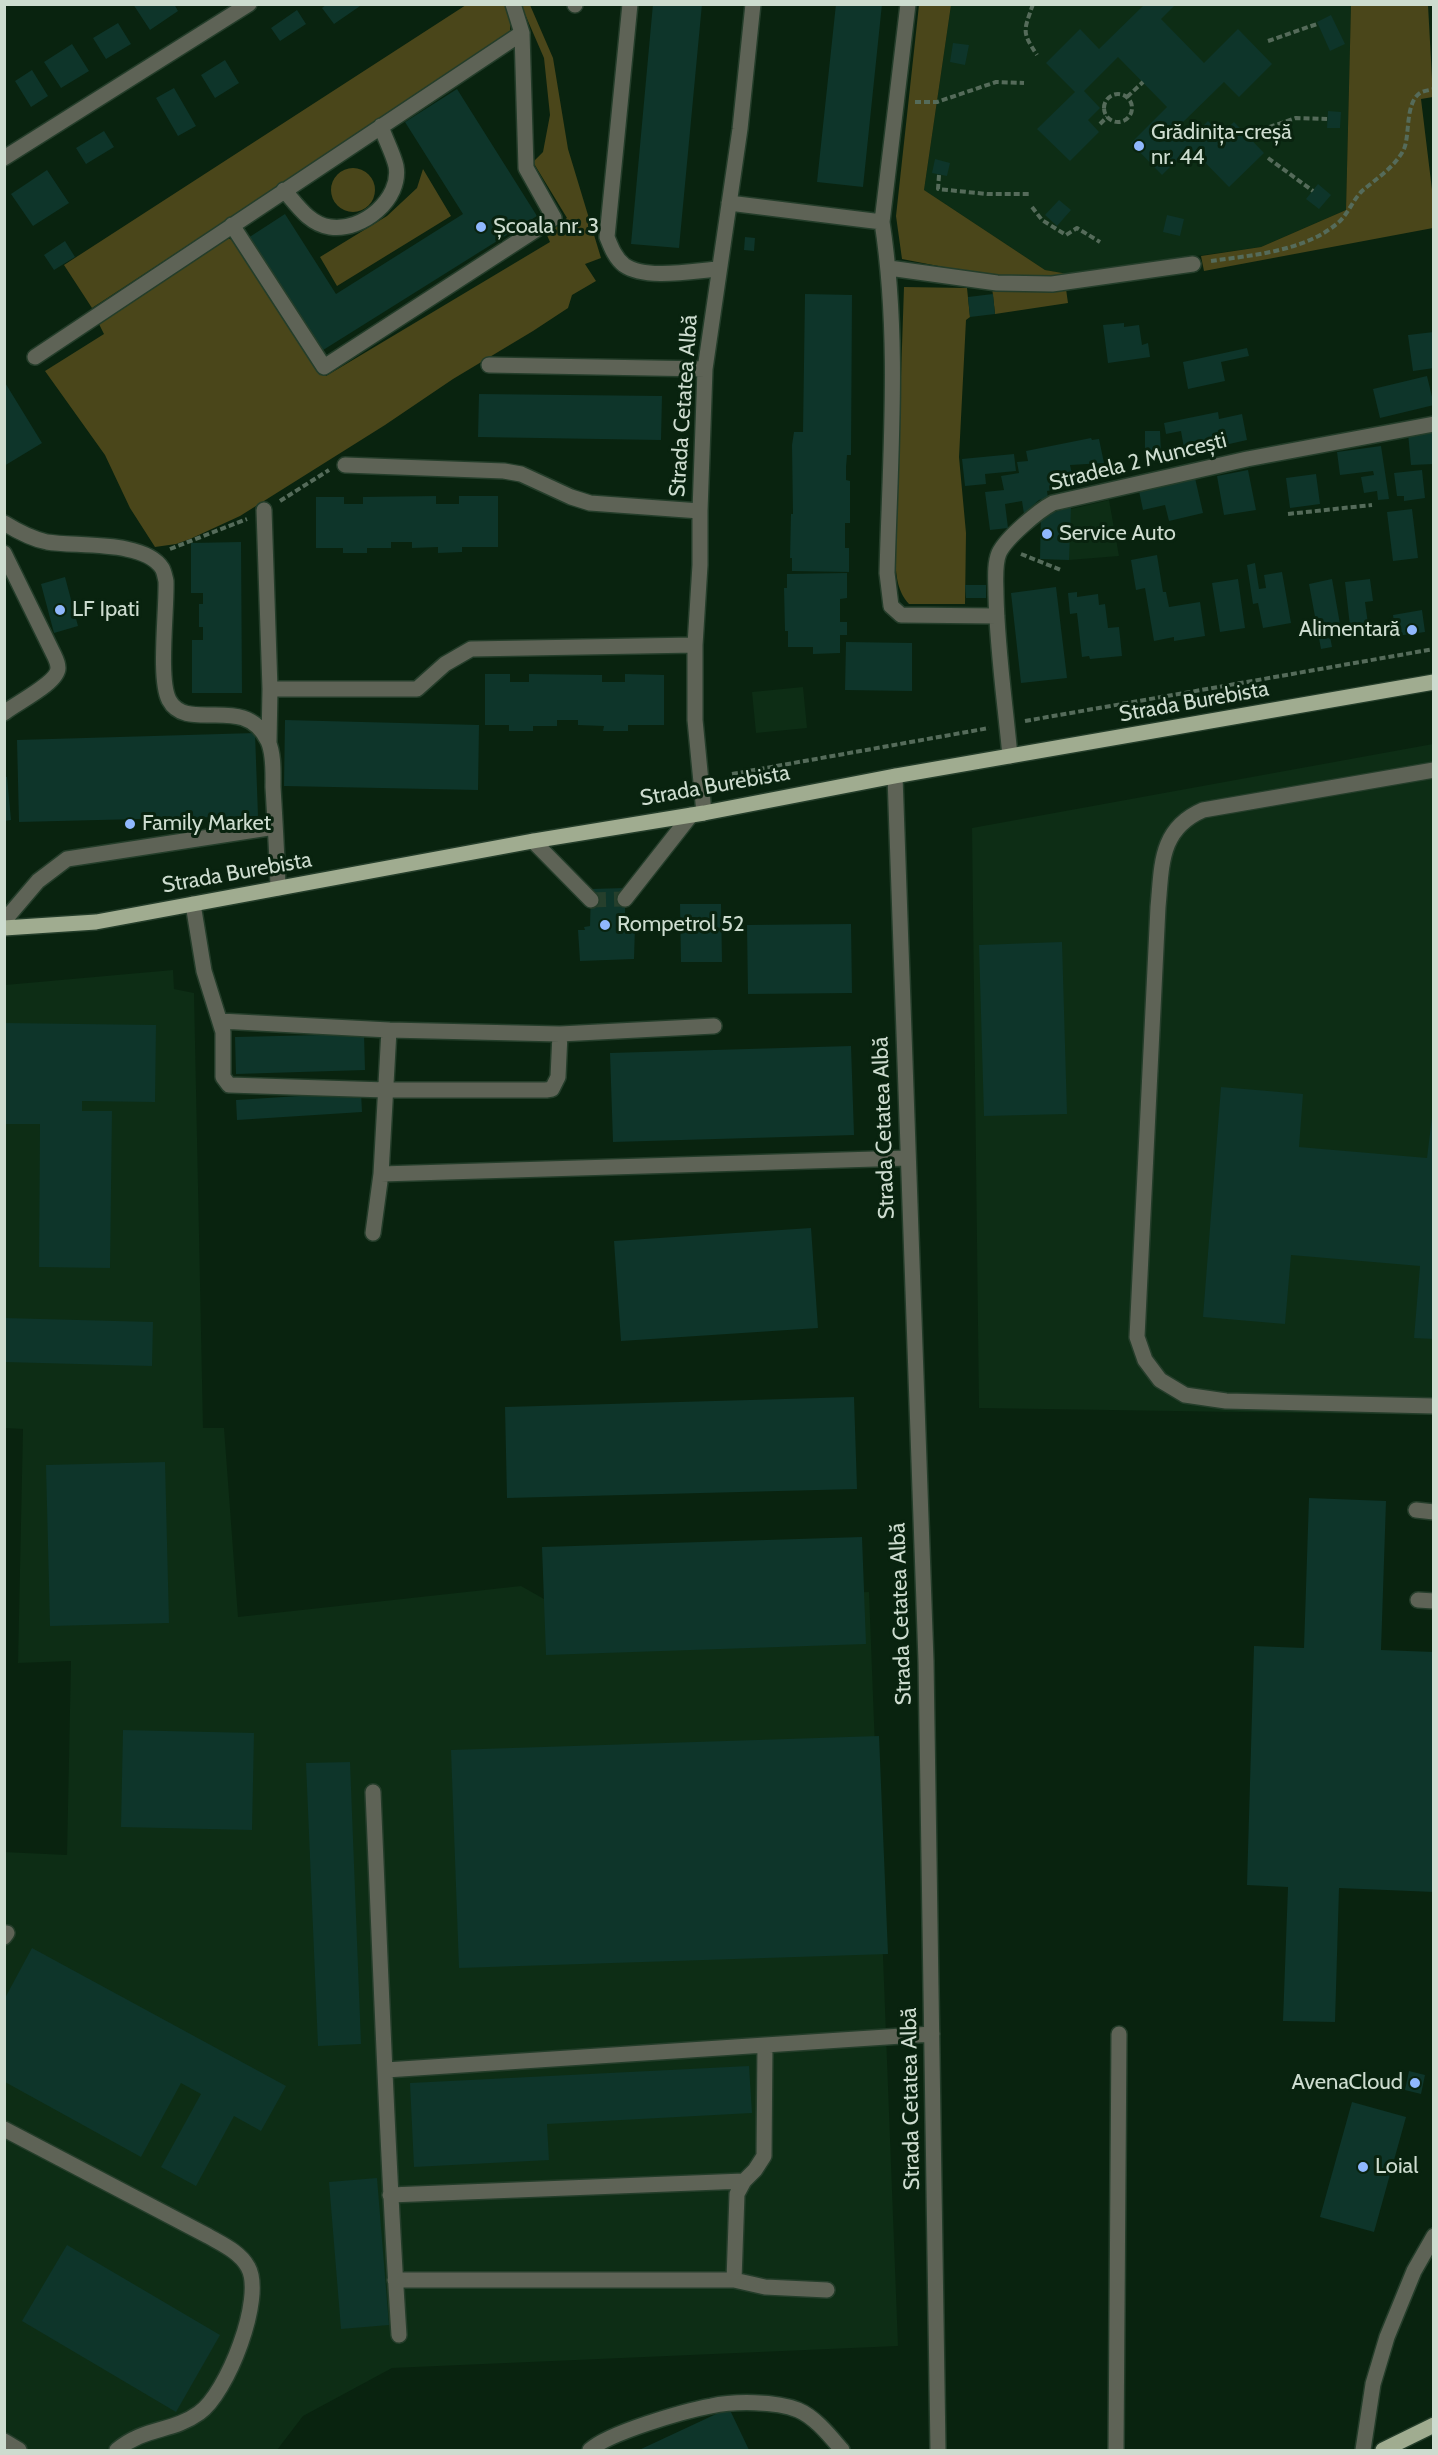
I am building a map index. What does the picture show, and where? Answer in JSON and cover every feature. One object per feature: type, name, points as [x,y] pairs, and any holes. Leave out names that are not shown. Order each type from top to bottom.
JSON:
[{"type":"main road","name":"Strada Burebista","points":[[4,928],[96,922],[895,776],[1434,682]]},
{"type":"main road","points":[[1383,2451],[1434,2426]]},
{"type":"street","points":[[4,158],[232,9],[249,4]]},
{"type":"street","points":[[232,225],[324,367],[554,218],[526,168],[522,33],[513,4]]},
{"type":"street","points":[[630,4],[607,237],[613,252],[623,264],[633,269],[647,273],[718,269]]},
{"type":"street","name":"Strada Cetatea Albă","points":[[697,814],[696,645],[705,369],[740,129],[753,4]]},
{"type":"street","points":[[908,4],[882,222],[889,268],[893,365],[886,573],[891,606],[901,615],[997,616]]},
{"type":"street","points":[[35,357],[522,33]]},
{"type":"street","points":[[284,190],[310,219],[329,227],[349,228],[375,213],[393,190],[396,166],[381,126]]},
{"type":"street","points":[[729,203],[882,222]]},
{"type":"street","points":[[889,268],[997,283],[1052,284],[1193,264]]},
{"type":"street","points":[[489,365],[705,369]]},
{"type":"street","name":"Stradela 2 Muncești","points":[[1010,756],[997,616],[998,555],[1044,508],[1247,459],[1434,423]]},
{"type":"street","points":[[345,465],[504,471],[521,474],[571,497],[590,503],[700,511]]},
{"type":"street","points":[[264,510],[270,689],[269,742],[278,888]]},
{"type":"street","points":[[4,523],[19,532],[46,542],[122,548],[149,556],[162,568],[166,581],[165,681],[169,699],[176,708],[189,715],[243,717],[255,723],[269,742]]},
{"type":"street","points":[[4,554],[54,655],[58,669],[57,675],[45,686],[4,713]]},
{"type":"street","points":[[270,689],[417,689],[445,664],[471,649],[696,645]]},
{"type":"street","points":[[1434,770],[1203,810],[1187,817],[1172,833],[1163,859],[1158,907],[1137,1337],[1145,1360],[1160,1380],[1185,1395],[1226,1401],[1434,1406]]},
{"type":"street","name":"Strada Cetatea Albă","points":[[895,776],[926,1661],[938,2451]]},
{"type":"street","points":[[625,899],[697,814]]},
{"type":"street","points":[[4,921],[38,880],[67,860],[275,827]]},
{"type":"street","points":[[533,841],[591,900]]},
{"type":"street","points":[[193,904],[204,971],[223,1032],[224,1077],[229,1085],[386,1090],[552,1089],[558,1077],[560,1034]]},
{"type":"street","points":[[220,1021],[389,1030],[560,1034],[714,1026]]},
{"type":"street","points":[[373,1233],[381,1174],[389,1030]]},
{"type":"street","points":[[381,1174],[908,1158]]},
{"type":"street","points":[[1416,1510],[1434,1512]]},
{"type":"street","points":[[373,1792],[390,2195],[399,2335]]},
{"type":"street","points":[[386,2070],[932,2034]]},
{"type":"street","points":[[1116,2451],[1119,2034]]},
{"type":"street","points":[[734,2280],[737,2194],[744,2181],[764,2156],[765,2044]]},
{"type":"street","points":[[4,2129],[208,2236],[239,2256],[248,2267],[253,2283],[243,2342],[218,2392],[201,2412],[180,2424],[151,2431],[125,2443],[117,2451]]},
{"type":"street","points":[[390,2195],[744,2181]]},
{"type":"street","points":[[1363,2451],[1373,2384],[1388,2337],[1418,2263],[1434,2236]]},
{"type":"street","points":[[396,2280],[734,2280],[788,2290],[827,2290]]},
{"type":"street","points":[[590,2451],[614,2435],[712,2405],[751,2403],[798,2410],[812,2419],[842,2451]]},
{"type":"street","points":[[4,2441],[19,2451]]},
{"type":"path","points":[[1033,4],[1025,36],[1037,55]]},
{"type":"path","points":[[1268,41],[1317,24]]},
{"type":"path","points":[[897,102],[937,102],[996,82],[1024,83]]},
{"type":"path","points":[[1127,97],[1143,82]]},
{"type":"path","points":[[1193,264],[1251,256],[1317,239],[1342,219],[1359,194],[1395,162],[1404,148],[1408,120],[1415,100],[1420,93],[1434,89]]},
{"type":"path","points":[[1116,94],[1127,97],[1133,107],[1127,120],[1118,122],[1107,117],[1104,106],[1108,98],[1116,94]]},
{"type":"path","points":[[1100,124],[1107,117]]},
{"type":"path","points":[[1252,133],[1296,118],[1328,118]]},
{"type":"path","points":[[1268,158],[1313,191]]},
{"type":"path","points":[[939,175],[938,189],[987,195],[1030,194]]},
{"type":"path","points":[[1032,207],[1042,220],[1066,235],[1077,228],[1100,242]]},
{"type":"path","points":[[1288,514],[1372,505]]},
{"type":"path","points":[[1004,547],[1061,570]]},
{"type":"path","points":[[732,774],[1434,649]]},
{"type":"shaded area","points":[[466,5],[506,5],[511,17],[510,31],[499,42],[92,308],[64,265]]},
{"type":"shaded area","points":[[521,5],[530,5],[553,58],[568,149],[601,258],[585,264],[596,281],[572,295],[568,308],[240,516],[190,539],[155,547],[130,508],[105,455],[45,371],[104,334],[99,324],[227,238],[236,241],[326,376],[550,242],[546,233],[567,218],[533,162],[543,152],[550,115],[544,58]]},
{"type":"shaded area","points":[[919,5],[951,5],[924,190],[1045,270],[1068,274],[1066,278],[995,277],[902,259],[896,216]]},
{"type":"shaded area","name":"Grădinița-creșă nr. 44","points":[[951,5],[1351,5],[1346,210],[1261,247],[1068,274],[1045,270],[924,190]]},
{"type":"shaded area","points":[[1351,5],[1428,5],[1433,97],[1421,99],[1433,198],[1433,228],[1204,271],[1201,256],[1261,247],[1346,210]]},
{"type":"shaded area","points":[[353,168],[362,169],[369,174],[374,181],[374,199],[369,206],[362,211],[353,212],[344,211],[337,206],[332,199],[331,190],[332,181],[337,174],[344,169]]},
{"type":"shaded area","points":[[423,169],[451,216],[337,286],[320,257],[387,216],[417,188]]},
{"type":"shaded area","points":[[904,287],[967,288],[970,317],[966,320],[959,457],[966,533],[965,604],[909,604],[901,593],[898,581],[895,554]]},
{"type":"shaded area","points":[[992,287],[1066,289],[1068,303],[995,314]]},
{"type":"shaded area","points":[[1109,500],[1119,556],[1069,560],[1040,559],[1041,516]]},
{"type":"shaded area","points":[[803,687],[807,728],[756,733],[752,692]]},
{"type":"shaded area","points":[[1433,744],[1433,1415],[979,1408],[972,828]]},
{"type":"shaded area","points":[[173,970],[174,989],[194,993],[203,1428],[224,1428],[238,1617],[521,1586],[544,1599],[869,1592],[898,2346],[392,2368],[303,2416],[277,2450],[5,2450],[4,1852],[67,1855],[71,1661],[18,1663],[23,1429],[4,1428],[5,985]]},
{"type":"building","points":[[133,4],[174,4],[178,11],[150,30]]},
{"type":"building","points":[[327,4],[363,4],[334,24],[322,8]]},
{"type":"building","points":[[653,4],[702,4],[679,248],[631,244]]},
{"type":"building","points":[[836,4],[882,4],[863,187],[817,182]]},
{"type":"building","points":[[1145,4],[1176,4],[1161,19],[1204,63],[1238,29],[1272,64],[1239,97],[1224,82],[1180,125],[1192,137],[1208,121],[1221,134],[1234,122],[1264,153],[1229,187],[1190,147],[1162,175],[1131,143],[1167,107],[1118,57],[1084,91],[1100,108],[1088,120],[1099,132],[1070,161],[1037,129],[1075,92],[1046,63],[1080,29],[1099,49]]},
{"type":"building","points":[[297,10],[306,24],[280,41],[271,28]]},
{"type":"building","points":[[1331,15],[1345,44],[1330,51],[1317,22]]},
{"type":"building","points":[[118,23],[131,44],[106,59],[93,38]]},
{"type":"building","points":[[953,43],[969,45],[965,65],[950,62]]},
{"type":"building","points":[[72,44],[89,71],[61,88],[44,62]]},
{"type":"building","points":[[225,60],[239,83],[215,98],[201,75]]},
{"type":"building","points":[[32,70],[48,96],[31,107],[15,81]]},
{"type":"building","points":[[174,88],[196,126],[178,136],[156,98]]},
{"type":"building","name":"Școala nr. 3","points":[[457,89],[537,216],[320,352],[248,238],[285,214],[336,294],[463,214],[405,122]]},
{"type":"building","points":[[1328,111],[1341,112],[1340,128],[1327,128]]},
{"type":"building","points":[[104,131],[114,147],[86,164],[76,148]]},
{"type":"building","points":[[935,159],[950,163],[947,176],[932,173]]},
{"type":"building","points":[[47,170],[69,203],[33,226],[11,194]]},
{"type":"building","points":[[1318,184],[1331,195],[1319,209],[1306,199]]},
{"type":"building","points":[[1059,200],[1071,210],[1057,226],[1045,215]]},
{"type":"building","points":[[1167,215],[1184,219],[1180,236],[1163,232]]},
{"type":"building","points":[[745,237],[755,238],[754,251],[744,250]]},
{"type":"building","points":[[65,241],[75,257],[54,270],[44,255]]},
{"type":"building","points":[[805,294],[852,295],[851,455],[847,455],[846,467],[846,480],[850,481],[850,523],[845,523],[845,548],[849,548],[849,572],[792,571],[792,558],[790,558],[791,514],[793,514],[792,445],[794,432],[803,432]]},
{"type":"building","points":[[993,294],[995,314],[970,317],[968,297]]},
{"type":"building","points":[[1124,323],[1124,327],[1139,325],[1142,345],[1148,343],[1150,357],[1108,363],[1103,325]]},
{"type":"building","points":[[1434,332],[1434,368],[1413,371],[1408,335]]},
{"type":"building","points":[[1247,348],[1249,356],[1221,362],[1225,381],[1188,389],[1183,362]]},
{"type":"building","points":[[1427,376],[1434,405],[1380,418],[1373,389]]},
{"type":"building","points":[[4,381],[42,443],[4,466]]},
{"type":"building","points":[[479,394],[662,396],[661,440],[478,437]]},
{"type":"building","points":[[1218,412],[1219,419],[1242,414],[1247,440],[1185,454],[1181,431],[1166,434],[1164,423]]},
{"type":"building","points":[[1145,431],[1160,431],[1161,453],[1145,453]]},
{"type":"building","points":[[1434,432],[1434,464],[1411,465],[1408,433]]},
{"type":"building","points":[[1091,438],[1092,440],[1099,439],[1104,463],[1070,465],[1073,478],[1057,481],[1058,489],[1047,491],[1048,498],[1039,500],[1024,514],[1022,501],[1005,504],[1008,528],[990,530],[985,492],[1004,490],[1001,476],[1019,473],[1017,462],[1028,461],[1026,451]]},
{"type":"building","points":[[1381,446],[1389,499],[1378,500],[1377,491],[1364,493],[1361,477],[1374,475],[1373,471],[1340,475],[1337,452]]},
{"type":"building","points":[[1014,454],[1016,471],[985,474],[986,484],[965,486],[962,459]]},
{"type":"building","points":[[1248,470],[1256,510],[1224,515],[1217,476]]},
{"type":"building","points":[[1422,470],[1425,498],[1404,501],[1404,496],[1397,496],[1394,473]]},
{"type":"building","points":[[1316,474],[1320,504],[1290,508],[1286,478]]},
{"type":"building","points":[[1195,478],[1203,513],[1169,521],[1165,505],[1143,510],[1139,491]]},
{"type":"building","points":[[436,496],[436,504],[459,504],[459,496],[498,496],[498,547],[462,547],[462,552],[438,553],[438,547],[412,548],[412,542],[391,542],[391,548],[367,548],[367,553],[343,553],[343,548],[316,548],[316,497],[344,497],[344,504],[363,504],[363,497]]},
{"type":"building","points":[[1071,507],[1069,560],[1040,559],[1041,516]]},
{"type":"building","points":[[1412,509],[1418,558],[1393,561],[1387,512]]},
{"type":"building","points":[[241,542],[242,693],[192,693],[192,640],[203,640],[203,627],[199,627],[199,604],[203,604],[203,593],[191,593],[191,543]]},
{"type":"building","points":[[1157,555],[1163,592],[1166,592],[1169,607],[1200,602],[1205,636],[1174,641],[1174,637],[1154,641],[1145,588],[1136,590],[1131,560]]},
{"type":"building","points":[[1255,563],[1259,589],[1266,588],[1264,575],[1282,572],[1291,623],[1263,628],[1258,603],[1253,604],[1247,565]]},
{"type":"building","points":[[847,573],[847,598],[840,599],[840,622],[847,622],[847,635],[840,635],[840,653],[813,654],[813,647],[788,647],[788,631],[785,631],[784,588],[787,588],[787,574]]},
{"type":"building","points":[[65,577],[78,626],[54,633],[41,584]]},
{"type":"building","points":[[1238,579],[1245,628],[1220,632],[1212,583]]},
{"type":"building","points":[[1332,579],[1340,624],[1328,626],[1332,647],[1321,649],[1309,584]]},
{"type":"building","points":[[1370,579],[1373,601],[1365,602],[1368,624],[1350,626],[1345,582]]},
{"type":"building","points":[[965,585],[986,585],[986,598],[966,598]]},
{"type":"building","points":[[1056,587],[1067,678],[1021,683],[1011,593]]},
{"type":"building","points":[[1077,592],[1077,597],[1098,594],[1099,605],[1105,604],[1108,628],[1119,627],[1122,656],[1090,659],[1089,656],[1082,657],[1077,613],[1070,614],[1068,593]]},
{"type":"building","points":[[1422,610],[1425,632],[1396,636],[1393,615]]},
{"type":"building","points":[[846,642],[912,643],[912,691],[845,690]]},
{"type":"building","points":[[485,674],[510,674],[510,682],[529,682],[529,674],[602,675],[602,682],[625,682],[625,674],[664,675],[664,725],[628,725],[628,731],[603,731],[604,726],[578,725],[578,720],[557,720],[557,726],[533,726],[533,731],[509,731],[509,725],[485,725]]},
{"type":"building","points":[[285,720],[479,725],[478,790],[284,786]]},
{"type":"building","points":[[255,733],[258,816],[19,822],[17,740]]},
{"type":"building","points":[[4,777],[7,777],[11,820],[4,821]]},
{"type":"building","points":[[625,888],[625,927],[635,926],[634,959],[580,961],[578,930],[585,930],[584,927],[590,926],[591,889]]},
{"type":"building","points":[[680,904],[721,904],[722,962],[681,962]]},
{"type":"building","points":[[851,924],[852,993],[748,994],[747,925]]},
{"type":"building","points":[[1062,942],[1067,1114],[984,1116],[979,945]]},
{"type":"building","points":[[4,1023],[156,1025],[155,1102],[82,1101],[82,1111],[112,1111],[110,1268],[39,1267],[40,1124],[4,1124]]},
{"type":"building","points":[[364,1034],[365,1070],[236,1074],[235,1037]]},
{"type":"building","points":[[851,1046],[854,1135],[613,1142],[610,1053]]},
{"type":"building","points":[[1221,1087],[1303,1094],[1299,1147],[1427,1158],[1434,1101],[1434,1339],[1414,1338],[1420,1266],[1291,1255],[1285,1324],[1203,1317]]},
{"type":"building","points":[[361,1092],[362,1112],[237,1120],[236,1100]]},
{"type":"building","points":[[811,1228],[818,1328],[621,1341],[614,1241]]},
{"type":"building","points":[[4,1318],[153,1322],[152,1366],[4,1362]]},
{"type":"building","points":[[854,1397],[857,1489],[507,1498],[505,1407]]},
{"type":"building","points":[[165,1462],[169,1623],[50,1626],[46,1465]]},
{"type":"building","points":[[1309,1498],[1386,1501],[1381,1650],[1434,1652],[1434,1892],[1339,1888],[1335,2022],[1283,2021],[1288,1887],[1247,1885],[1254,1646],[1304,1648]]},
{"type":"building","points":[[862,1537],[866,1644],[546,1655],[542,1547]]},
{"type":"building","points":[[123,1730],[254,1733],[252,1830],[121,1827]]},
{"type":"building","points":[[879,1736],[888,1954],[459,1968],[451,1750]]},
{"type":"building","points":[[350,1762],[361,2044],[318,2046],[306,1763]]},
{"type":"building","points":[[32,1948],[286,2086],[261,2131],[234,2116],[196,2186],[161,2167],[201,2094],[181,2083],[141,2157],[5,2082],[5,1998]]},
{"type":"building","points":[[749,2066],[752,2113],[547,2124],[549,2160],[414,2167],[410,2083]]},
{"type":"building","name":"AvenaCloud","points":[[1409,2071],[1425,2075],[1421,2094],[1405,2090]]},
{"type":"building","name":"Loial","points":[[1352,2102],[1406,2117],[1374,2232],[1320,2217]]},
{"type":"building","points":[[377,2178],[389,2325],[341,2329],[329,2182]]},
{"type":"building","points":[[67,2245],[220,2335],[176,2412],[22,2321]]},
{"type":"building","points":[[729,2408],[749,2450],[639,2450]]},
{"type":"tunnel","points":[[591,900],[625,899]]},
{"type":"place","name":"Grădinița-creșă nr. 44","points":[[1139,146]]},
{"type":"place","name":"Școala nr. 3","points":[[481,227]]},
{"type":"place","name":"Service Auto","points":[[1047,534]]},
{"type":"place","name":"LF Ipati","points":[[60,610]]},
{"type":"place","name":"Alimentară","points":[[1412,630]]},
{"type":"place","name":"Family Market","points":[[130,824]]},
{"type":"place","name":"Rompetrol 52","points":[[605,925]]},
{"type":"place","name":"AvenaCloud","points":[[1415,2083]]},
{"type":"place","name":"Loial","points":[[1363,2167]]}]
